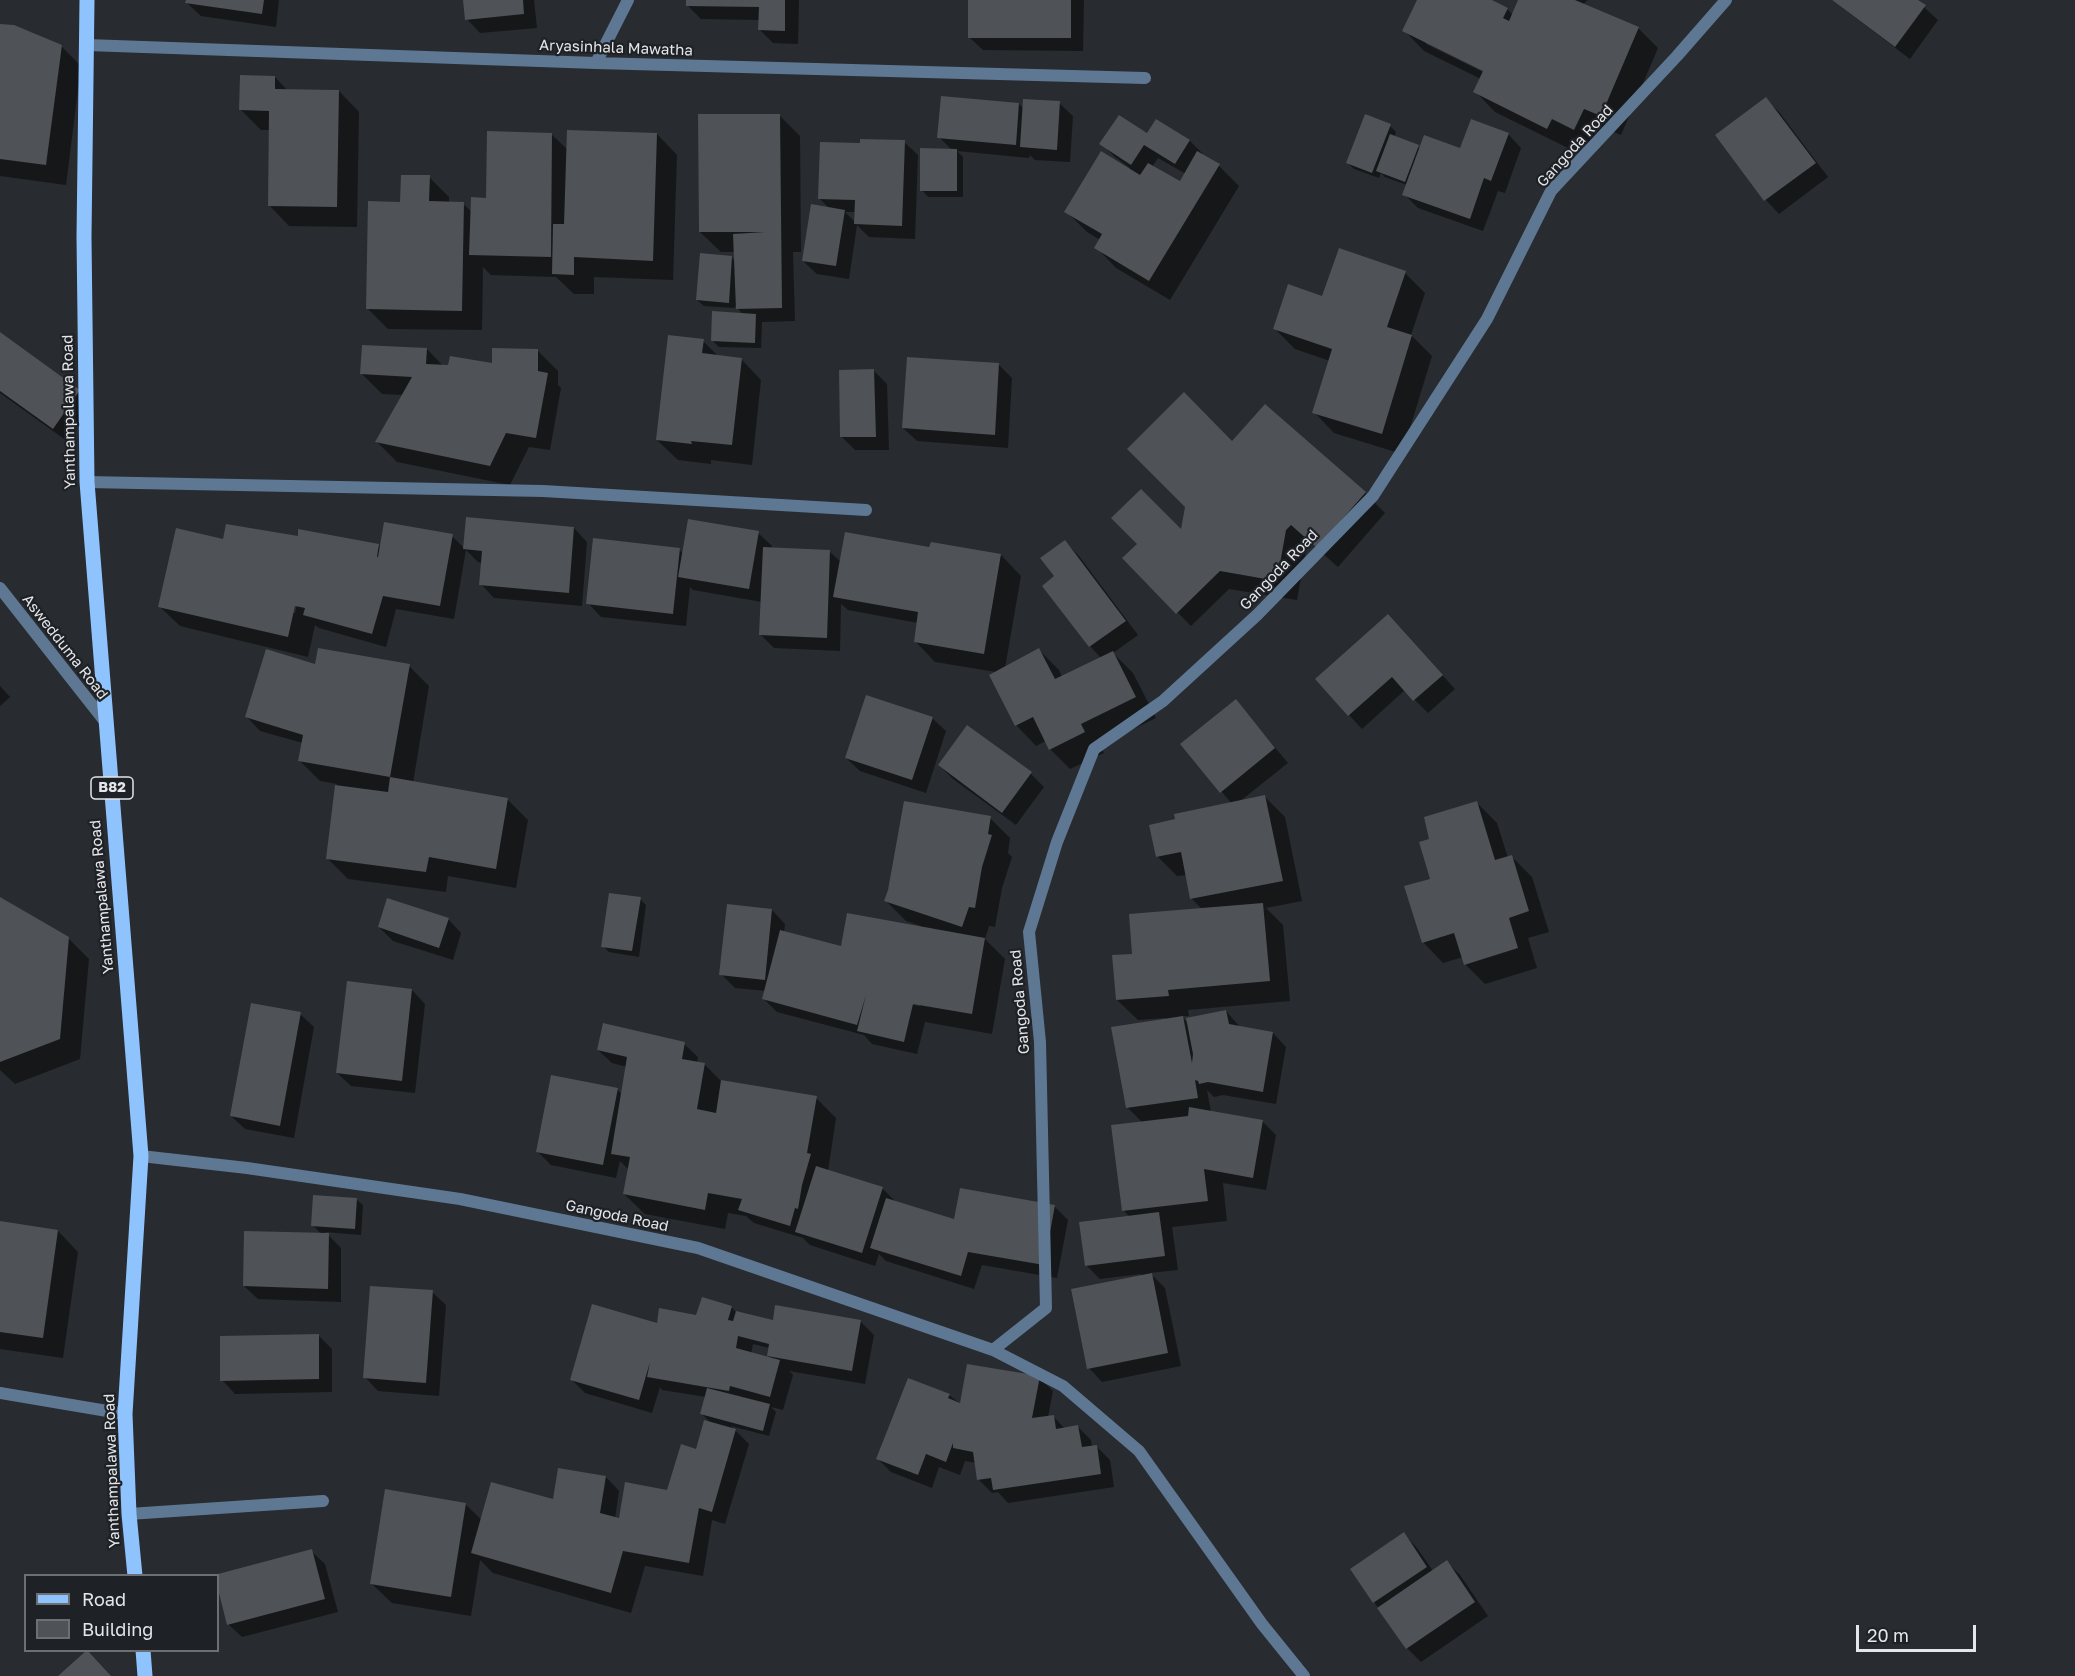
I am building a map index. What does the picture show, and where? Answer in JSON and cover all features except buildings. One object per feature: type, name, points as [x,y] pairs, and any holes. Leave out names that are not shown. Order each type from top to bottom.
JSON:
[{"type":"main road","name":"Yanthampalawa Road","points":[[87,0],[84,237],[87,482],[141,1156],[126,1414],[129,1514],[135,1574]]},
{"type":"main road","points":[[143,1652],[145,1676]]},
{"type":"street","points":[[596,63],[628,0]]},
{"type":"street","name":"Gangoda Road","points":[[141,1156],[247,1168],[460,1199],[698,1248],[993,1350],[1046,1308],[1040,1042],[1029,932],[1058,842],[1094,748],[1163,701],[1257,615],[1373,496],[1487,319],[1551,191],[1726,0]]},
{"type":"street","name":"Aryasinhala Mawatha","points":[[87,45],[596,63],[1145,78]]},
{"type":"street","points":[[87,482],[543,491],[866,510]]},
{"type":"street","name":"Aswedduma Road","points":[[0,588],[106,724]]},
{"type":"street","points":[[993,1350],[1063,1386],[1140,1451],[1262,1623],[1304,1676]]},
{"type":"street","points":[[0,1393],[126,1414]]},
{"type":"street","points":[[129,1514],[323,1501]]}]
